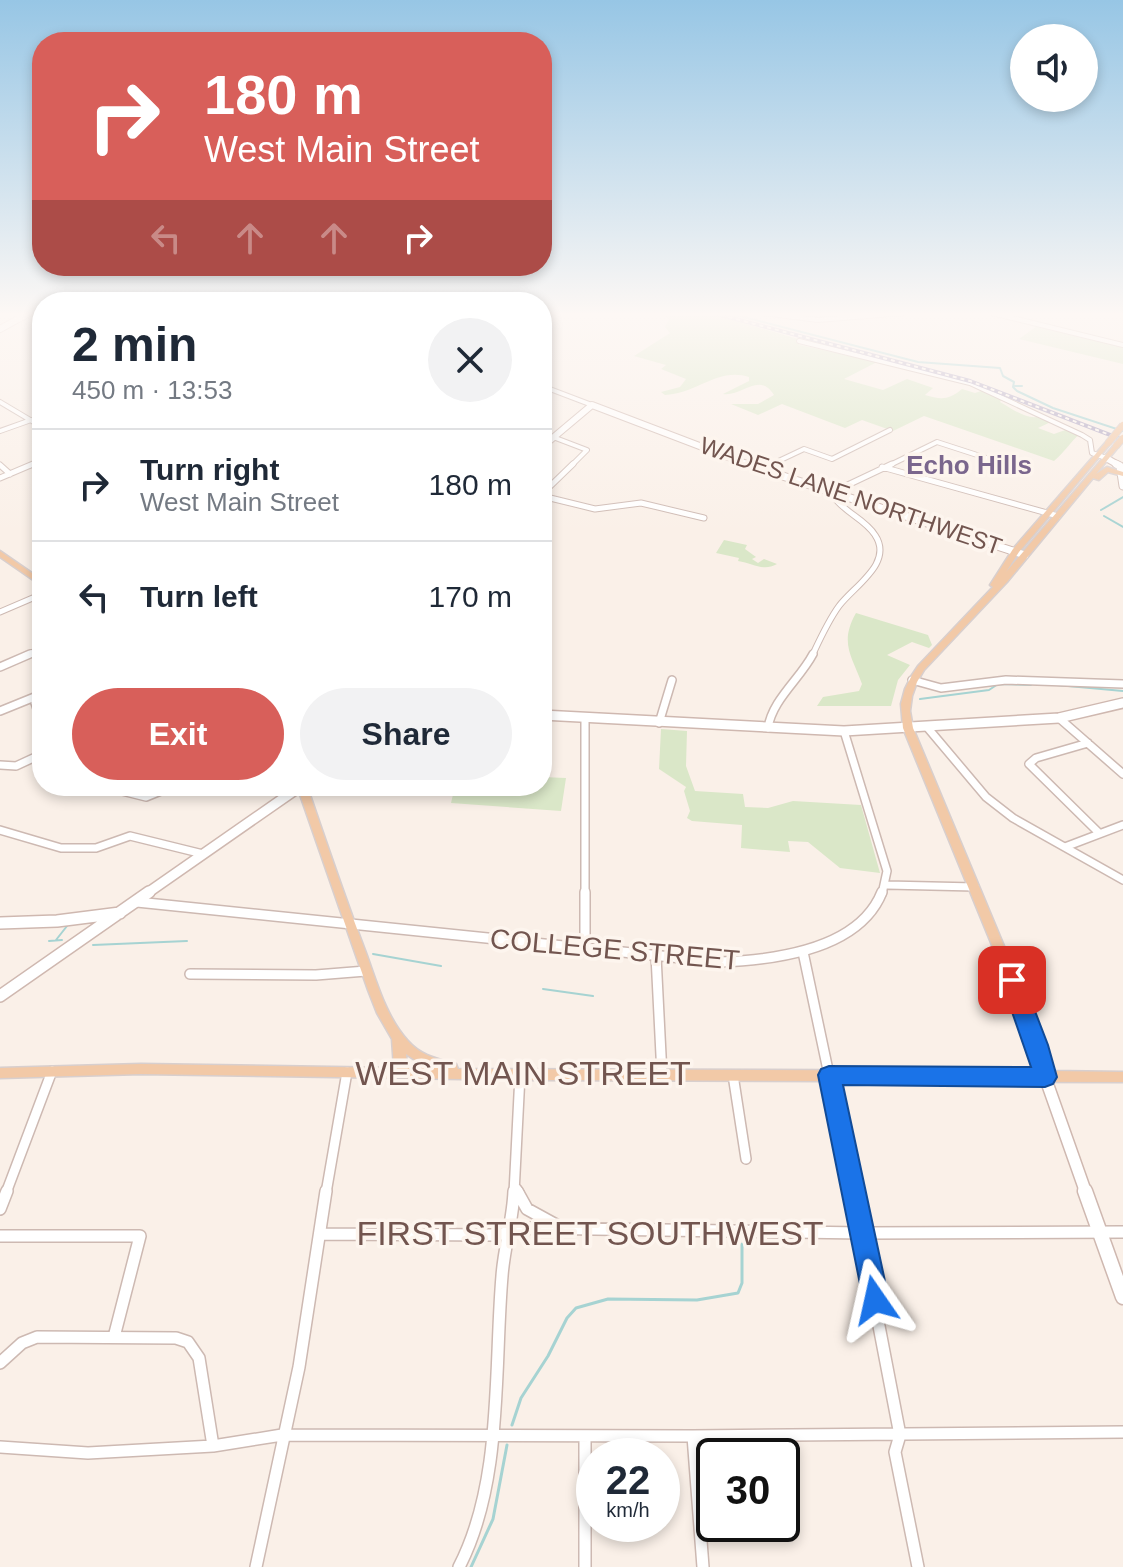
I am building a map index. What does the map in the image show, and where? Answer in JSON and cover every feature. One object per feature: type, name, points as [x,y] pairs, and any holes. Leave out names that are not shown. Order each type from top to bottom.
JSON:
[{"type":"main road","points":[[1045,1077],[1018,994],[908,728],[904,707],[912,680],[1112,445],[1123,425]]},
{"type":"main road","points":[[1112,445],[1123,438]]},
{"type":"main road","points":[[1082,488],[1102,457]]},
{"type":"main road","points":[[1054,514],[1104,470],[1120,474]]},
{"type":"main road","points":[[0,553],[32,577]]},
{"type":"main road","points":[[304,796],[366,971],[397,1036],[404,1045],[429,1062],[473,1073]]},
{"type":"main road","points":[[397,1036],[401,1073]]},
{"type":"main road","name":"WEST MAIN STREET","points":[[0,1073],[141,1069],[520,1075],[1123,1077]]},
{"type":"street","points":[[976,386],[1090,440],[1092,453],[1120,466],[1123,486]]},
{"type":"street","name":"WADES LANE NORTHWEST","points":[[552,390],[761,469],[1021,553]]},
{"type":"street","points":[[0,402],[31,420]]},
{"type":"street","points":[[552,438],[592,405]]},
{"type":"street","points":[[0,431],[31,420]]},
{"type":"street","points":[[761,469],[804,449],[832,459],[890,430]]},
{"type":"street","points":[[552,438],[587,450],[552,485]]},
{"type":"street","points":[[768,728],[772,709],[802,675],[826,624],[881,554],[879,541],[870,526],[838,504],[835,493],[937,442],[1012,466]]},
{"type":"street","points":[[0,478],[32,464]]},
{"type":"street","points":[[0,465],[10,474]]},
{"type":"street","points":[[882,467],[1054,514]]},
{"type":"street","points":[[552,498],[595,509],[641,503],[704,518]]},
{"type":"street","points":[[0,612],[32,598]]},
{"type":"street","points":[[0,667],[32,653]]},
{"type":"street","points":[[659,723],[672,680]]},
{"type":"street","points":[[912,680],[941,688],[1006,680],[1123,684]]},
{"type":"street","points":[[0,711],[32,700]]},
{"type":"street","points":[[552,716],[844,731],[1059,718],[1123,703]]},
{"type":"street","points":[[585,718],[585,948]]},
{"type":"street","points":[[1059,718],[1123,774]]},
{"type":"street","points":[[927,727],[986,797],[1013,818],[1123,880]]},
{"type":"street","points":[[844,731],[887,871],[887,885],[975,887]]},
{"type":"street","points":[[1088,743],[1036,758],[1029,764],[1098,832]]},
{"type":"street","points":[[0,765],[16,766],[32,759]]},
{"type":"street","points":[[0,996],[287,796]]},
{"type":"street","points":[[1065,847],[1123,825]]},
{"type":"street","points":[[0,830],[61,848],[96,848],[130,836],[203,854]]},
{"type":"street","name":"COLLEGE STREET","points":[[135,902],[656,956],[753,962],[803,952],[856,923],[872,909],[887,885]]},
{"type":"street","points":[[0,923],[120,913]]},
{"type":"street","points":[[72,919],[83,925],[84,939]]},
{"type":"street","points":[[803,952],[862,1233],[900,1435],[895,1452],[918,1567]]},
{"type":"street","points":[[656,956],[662,1075]]},
{"type":"street","points":[[190,974],[316,975],[366,971]]},
{"type":"street","points":[[0,1209],[52,1071]]},
{"type":"street","points":[[256,1567],[299,1367],[314,1258],[321,1234],[347,1072]]},
{"type":"street","points":[[459,1567],[473,1540],[483,1505],[492,1434],[502,1271],[515,1186],[520,1075]]},
{"type":"street","points":[[733,1075],[746,1159]]},
{"type":"street","points":[[1045,1077],[1123,1297]]},
{"type":"street","points":[[515,1186],[527,1209],[544,1221],[563,1228]]},
{"type":"street","name":"FIRST STREET SOUTHWEST","points":[[321,1234],[497,1235],[526,1228],[862,1233],[1123,1232]]},
{"type":"street","points":[[0,1236],[140,1236],[114,1337]]},
{"type":"street","points":[[0,1363],[22,1343],[37,1337],[176,1338],[195,1349],[199,1358],[213,1446]]},
{"type":"street","points":[[0,1447],[88,1453],[213,1446],[282,1435],[585,1437],[1123,1432]]},
{"type":"street","points":[[693,1436],[703,1567]]},
{"type":"street","points":[[585,1437],[585,1567]]},
{"type":"green space","points":[[697,386],[676,394],[665,395],[661,392]]},
{"type":"green space","points":[[739,386],[753,386],[730,394],[723,394]]},
{"type":"green space","points":[[764,386],[869,386],[883,390],[891,386],[928,386],[933,388],[925,395],[936,398],[949,397],[962,389],[975,393],[984,390],[1003,397],[1000,402],[1020,414],[1042,416],[1053,421],[1038,428],[1054,434],[1068,429],[1080,434],[1054,461],[924,416],[893,431],[862,420],[845,428],[782,404],[758,415],[731,404],[758,404],[774,395]]},
{"type":"green space","points":[[724,540],[747,545],[745,549],[756,557],[752,559],[758,563],[764,559],[777,564],[762,567],[716,553]]},
{"type":"green space","points":[[856,613],[928,635],[932,645],[929,648],[912,642],[887,655],[910,665],[898,680],[891,706],[817,706],[823,697],[859,691],[862,684],[848,641]]},
{"type":"green space","points":[[661,729],[687,731],[686,766],[695,791],[743,794],[745,807],[768,808],[793,801],[861,805],[880,873],[840,868],[808,842],[788,841],[790,852],[741,848],[742,825],[687,818],[690,811],[684,791],[686,787],[659,769]]},
{"type":"green space","points":[[552,777],[566,778],[561,811],[451,803],[453,796],[552,796]]},
{"type":"waterway","points":[[1013,386],[1017,391],[1053,408],[1123,431]]},
{"type":"waterway","points":[[1101,510],[1123,497]]},
{"type":"waterway","points":[[1104,516],[1123,527]]},
{"type":"waterway","points":[[920,699],[989,690],[998,684],[1031,685]]},
{"type":"waterway","points":[[1057,685],[1123,691]]},
{"type":"waterway","points":[[56,940],[67,926]]},
{"type":"waterway","points":[[49,941],[62,940]]},
{"type":"waterway","points":[[93,945],[187,941]]},
{"type":"waterway","points":[[373,954],[441,966]]},
{"type":"waterway","points":[[543,989],[593,996]]},
{"type":"waterway","points":[[512,1425],[521,1398],[548,1356],[567,1318],[576,1308],[608,1299],[697,1300],[738,1293],[742,1283],[742,1244]]},
{"type":"waterway","points":[[471,1567],[493,1519],[507,1445]]},
{"type":"railway","points":[[983,386],[1123,440]]},
{"type":"district","name":"Echo Hills","points":[[969,465]]},
{"type":"route","points":[[875,1300],[829,1075],[1045,1077],[1037,1045],[1012,980]]}]
